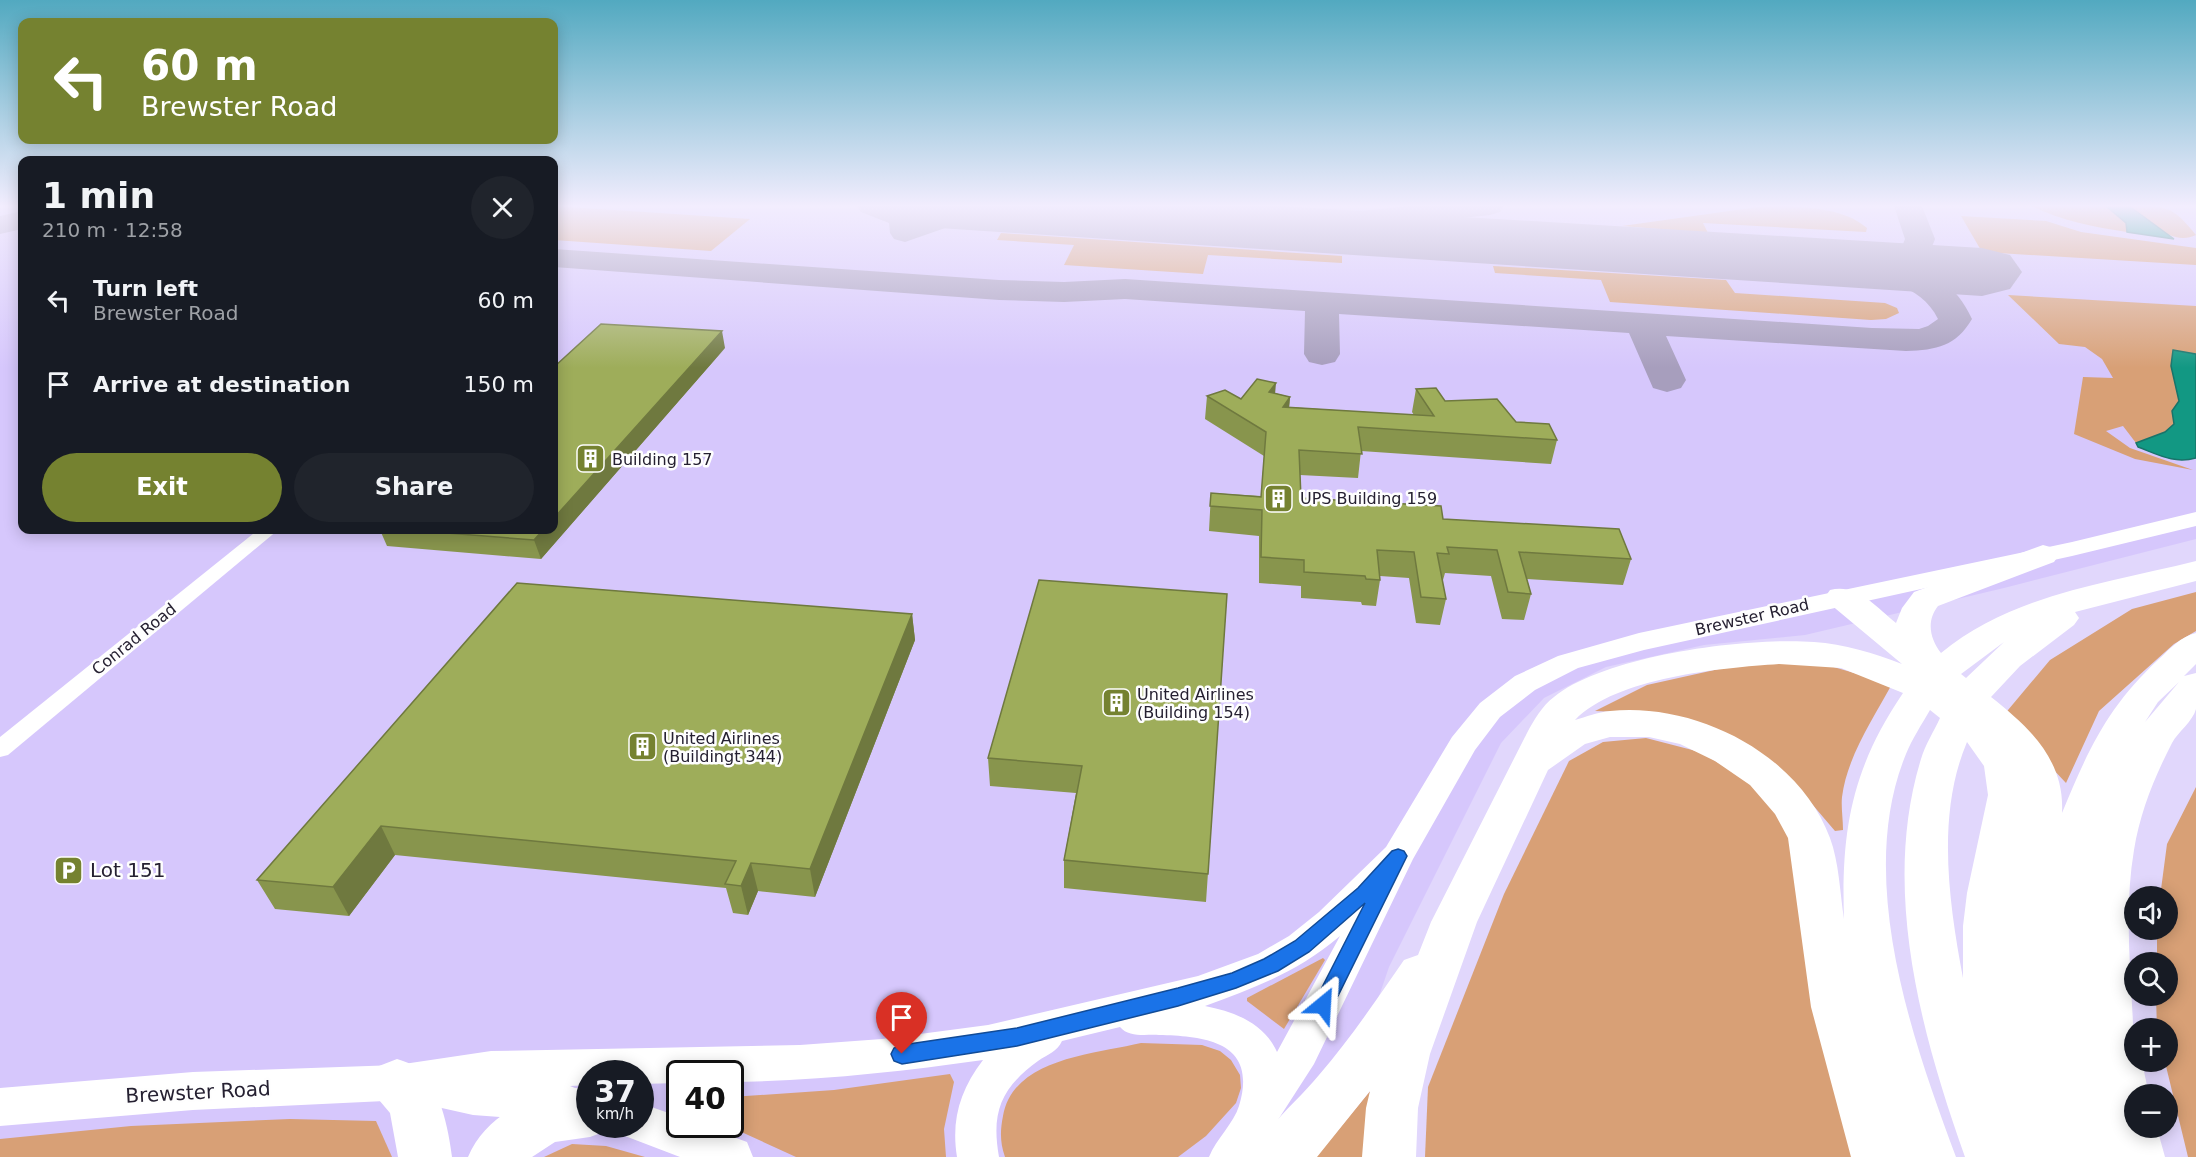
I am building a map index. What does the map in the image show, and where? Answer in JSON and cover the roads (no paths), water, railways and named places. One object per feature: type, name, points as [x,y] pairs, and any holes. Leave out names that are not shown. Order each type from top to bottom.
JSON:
[{"type":"highway","points":[[1946,681],[1915,642],[1911,626],[1917,609],[1926,600],[1940,592],[2043,555]]},
{"type":"highway","points":[[1929,1157],[1889,1036],[1871,956],[1867,921],[1865,857],[1870,811],[1877,778],[1900,726],[1941,673],[1984,658],[2084,607],[2138,586],[2196,571]]},
{"type":"highway","points":[[1842,597],[2014,737],[2030,759],[2039,779],[2041,810],[2020,918],[2019,986],[2024,1029],[2034,1075],[2068,1157]]},
{"type":"highway","points":[[2092,1157],[2073,1066],[2064,977],[2067,902],[2076,841],[2097,774],[2128,717],[2165,671],[2196,644]]},
{"type":"highway","points":[[1389,1157],[1390,1127],[1399,1072],[1454,922],[1552,722],[1570,703],[1617,681],[1711,660],[1790,651],[1841,657],[1908,681],[1955,710],[1979,731],[1998,753],[2010,785],[1990,886],[1986,964],[1996,1043],[2023,1157]]},
{"type":"highway","points":[[1984,658],[1943,752],[1929,826],[1930,916],[1950,1027],[1961,1069],[1992,1157]]},
{"type":"highway","points":[[2138,1157],[2113,1047],[2107,1007],[2104,939],[2109,879],[2118,826],[2143,761],[2176,707],[2196,685]]},
{"type":"highway","points":[[2143,761],[2196,719]]},
{"type":"highway","points":[[1524,778],[1542,756],[1567,735],[1588,727],[1627,723],[1670,728],[1718,745],[1753,766],[1783,792],[1799,814],[1809,838],[1835,1007],[1878,1157]]},
{"type":"highway","points":[[1268,1138],[1318,1119],[1363,1062],[1454,922]]},
{"type":"highway","points":[[397,1083],[405,1088],[412,1102],[421,1129],[425,1157]]},
{"type":"highway","points":[[495,1157],[531,1126],[576,1112]]},
{"type":"street","name":"Brewster Road","points":[[1230,1157],[1268,1138],[1300,1052],[1398,856],[1470,733],[1500,700],[1525,683],[1568,662],[1613,649],[1842,597],[2043,555],[2196,519]]},
{"type":"street","name":"Conrad Road","points":[[0,749],[264,534]]},
{"type":"street","name":"Brewster Road","points":[[0,1107],[183,1092],[397,1083],[491,1069],[734,1066],[872,1058],[988,1042],[1086,1020],[1218,986],[1287,957],[1332,922],[1398,856]]},
{"type":"street","points":[[978,1157],[974,1127],[976,1110],[989,1081],[1024,1048],[1086,1020],[1182,1018],[1223,1025],[1236,1032],[1248,1042],[1263,1070],[1268,1138]]},
{"type":"street","name":"Brewster Road","points":[[397,1083],[473,1096],[551,1100],[576,1106]]},
{"type":"street","points":[[654,1127],[732,1157]]},
{"type":"place","name":"Building 157","points":[[591,459]]},
{"type":"place","name":"UPS Building 159","points":[[1279,498]]},
{"type":"place","name":"United Airlines (Building 154)","points":[[1116,703]]},
{"type":"place","name":"United Airlines (Buildingt 344)","points":[[642,747]]},
{"type":"place","name":"Lot 151","points":[[69,870]]}]
